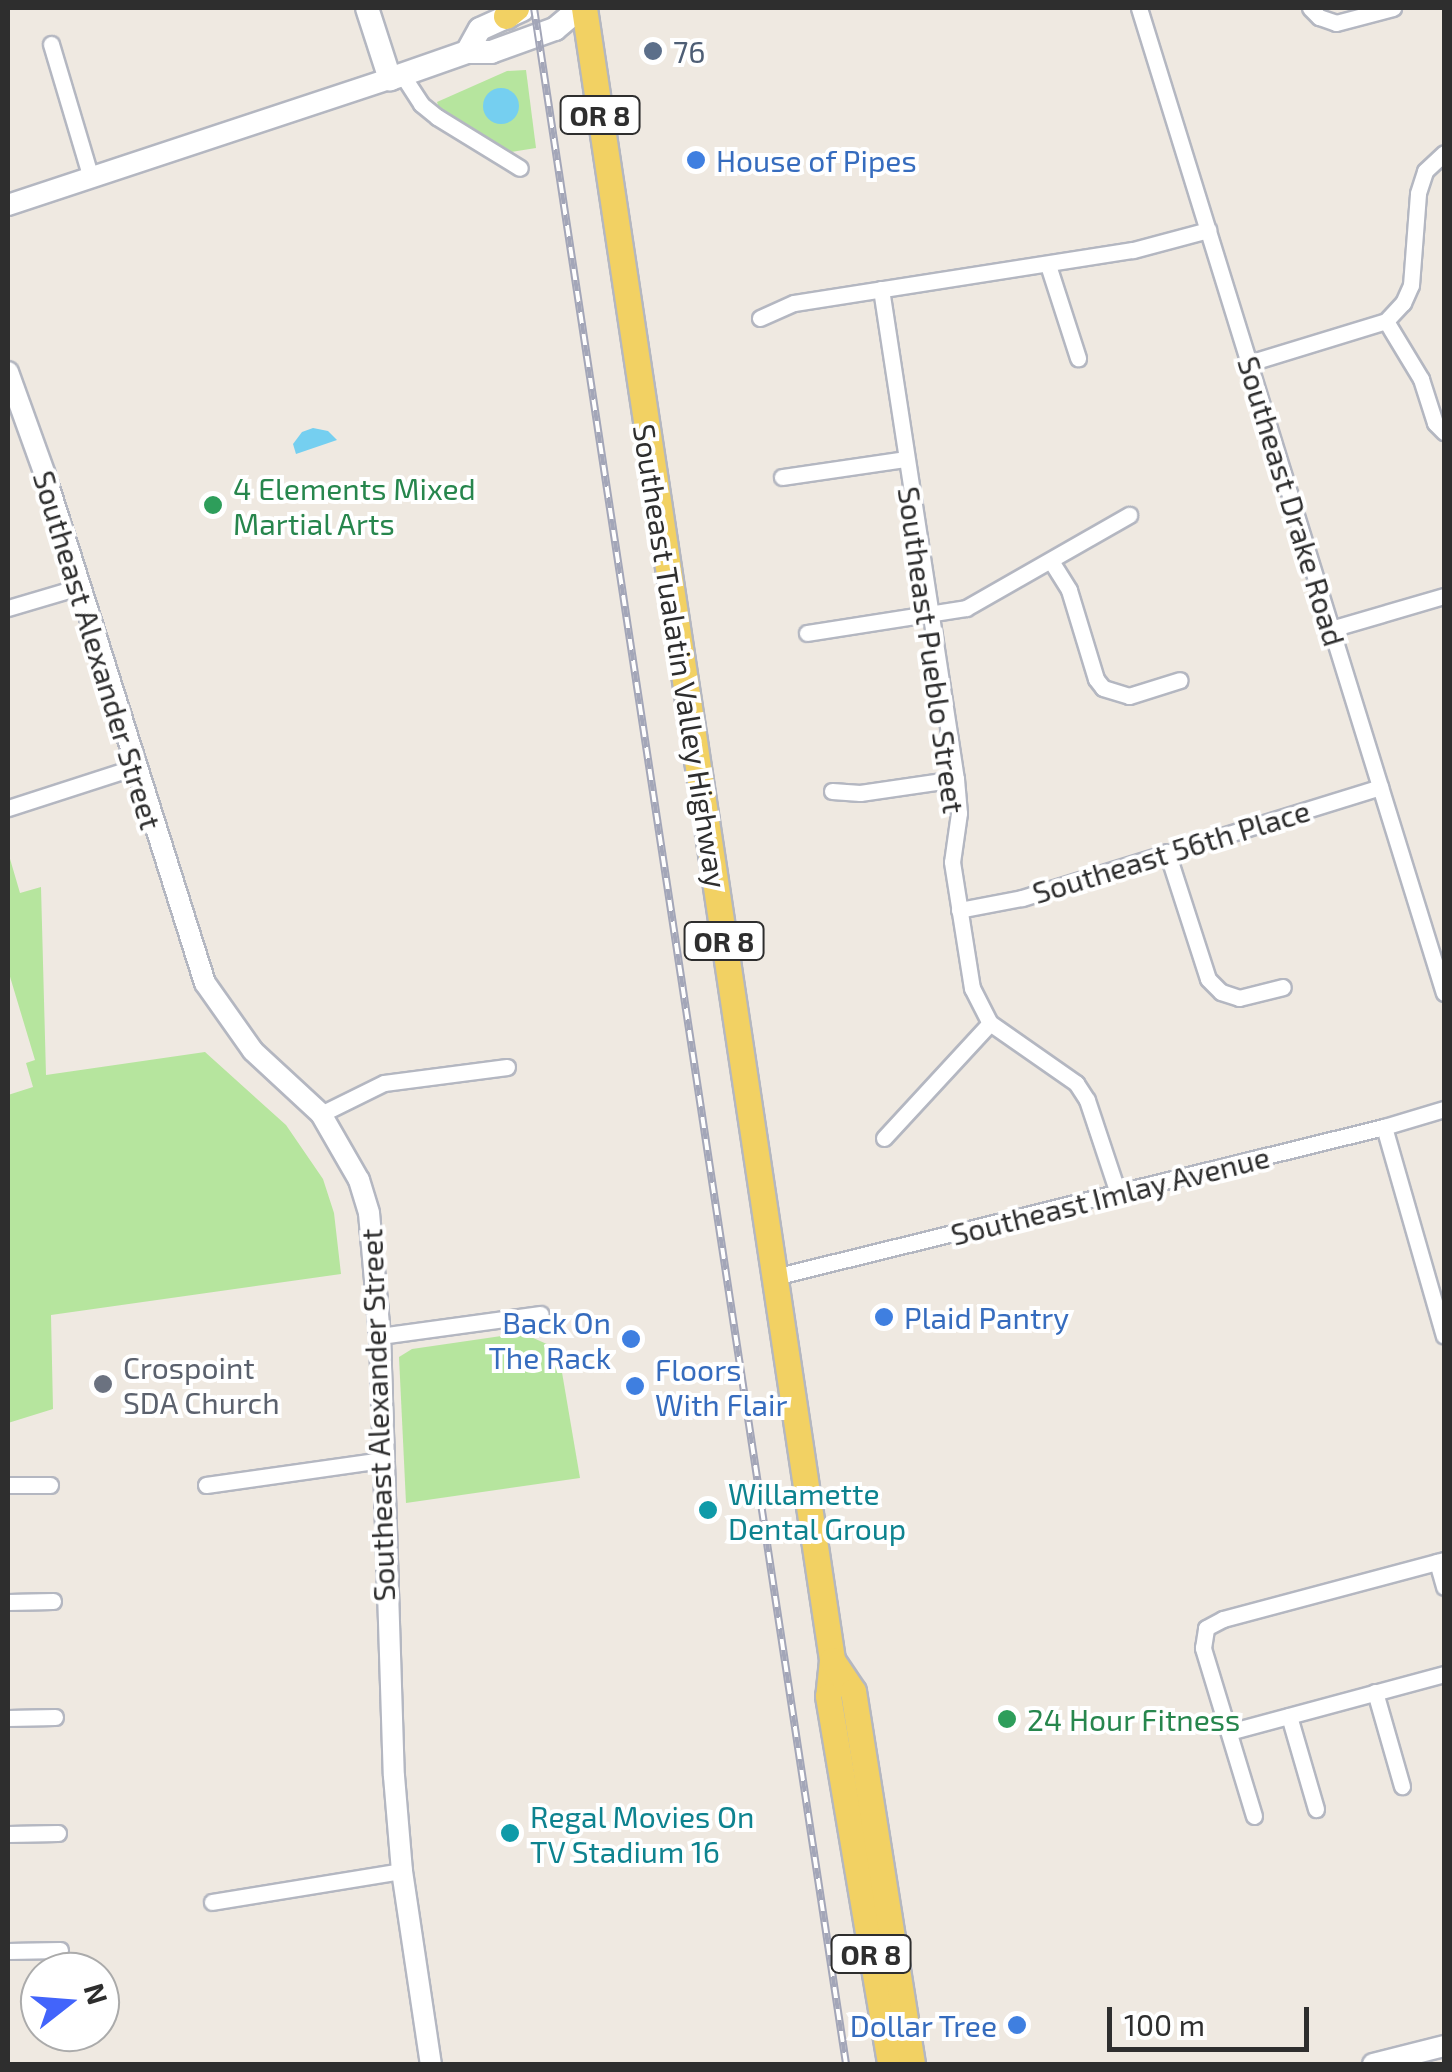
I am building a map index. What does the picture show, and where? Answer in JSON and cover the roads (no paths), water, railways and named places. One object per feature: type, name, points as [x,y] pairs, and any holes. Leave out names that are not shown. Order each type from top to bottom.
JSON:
[{"type":"main road","points":[[367,8],[397,78],[467,52],[491,52],[555,29],[582,8]]},
{"type":"main road","name":"Southeast Tualatin Valley Highway","points":[[582,8],[832,1660],[828,1696],[890,2064]]},
{"type":"main road","points":[[467,52],[480,29],[517,10]]},
{"type":"main road","name":"Southeast Tualatin Valley Highway","points":[[832,1660],[852,1692],[912,2064]]},
{"type":"main road","points":[[852,1844],[848,1898],[874,2064]]},
{"type":"street","name":"Southeast Drake Road","points":[[1140,8],[1444,993]]},
{"type":"street","points":[[1315,12],[1336,23],[1392,8]]},
{"type":"street","points":[[52,44],[91,178]]},
{"type":"street","points":[[10,208],[397,78],[437,118],[520,168]]},
{"type":"street","points":[[1249,363],[1386,321],[1403,303],[1411,285],[1418,193],[1425,171],[1444,153]]},
{"type":"street","points":[[760,318],[794,303],[1134,250],[1208,230]]},
{"type":"street","points":[[1048,265],[1078,358]]},
{"type":"street","name":"Southeast Pueblo Street","points":[[881,289],[956,779],[959,813],[952,862],[959,910],[972,988],[990,1023]]},
{"type":"street","points":[[1386,321],[1421,380],[1434,423],[1444,432]]},
{"type":"street","name":"Southeast Alexander Street","points":[[8,372],[205,983],[253,1051],[321,1114],[359,1180],[369,1213],[380,1336],[388,1672],[402,1871],[432,2064]]},
{"type":"street","points":[[782,478],[906,460]]},
{"type":"street","points":[[807,633],[929,615],[988,600],[1129,515]]},
{"type":"street","points":[[1051,562],[1068,590],[1096,679],[1103,688],[1129,696],[1180,680]]},
{"type":"street","points":[[8,608],[78,587]]},
{"type":"street","points":[[1332,629],[1444,596]]},
{"type":"street","points":[[8,808],[135,768]]},
{"type":"street","points":[[832,791],[860,793],[956,779]]},
{"type":"street","name":"Southeast 56th Place","points":[[959,910],[1022,898],[1380,787]]},
{"type":"street","points":[[1167,852],[1208,979],[1221,992],[1239,998],[1284,987]]},
{"type":"street","points":[[884,1138],[990,1023],[1076,1083],[1087,1100],[1118,1193]]},
{"type":"street","points":[[321,1114],[384,1083],[508,1067]]},
{"type":"street","name":"Southeast Imlay Avenue","points":[[774,1276],[1384,1128],[1444,1109]]},
{"type":"street","points":[[1384,1128],[1444,1336]]},
{"type":"street","points":[[380,1336],[541,1314]]},
{"type":"street","points":[[206,1485],[381,1460]]},
{"type":"street","points":[[8,1486],[50,1484]]},
{"type":"street","points":[[1254,1816],[1203,1648],[1206,1628],[1223,1619],[1441,1561],[1444,1588]]},
{"type":"street","points":[[8,1602],[53,1601]]},
{"type":"street","points":[[1229,1732],[1444,1674]]},
{"type":"street","points":[[1375,1692],[1402,1786]]},
{"type":"street","points":[[1289,1716],[1316,1809]]},
{"type":"street","points":[[8,1718],[55,1717]]},
{"type":"street","points":[[8,1834],[58,1833]]},
{"type":"street","points":[[212,1902],[402,1871]]},
{"type":"street","points":[[8,1951],[60,1950]]},
{"type":"street","points":[[1373,2064],[1444,2046]]},
{"type":"water","points":[[501,88],[514,93],[519,106],[514,119],[501,124],[488,119],[483,106],[488,93]]},
{"type":"water","points":[[313,428],[328,431],[337,440],[296,454],[293,444],[302,432]]},
{"type":"railway","points":[[534,8],[846,2064]]},
{"type":"place","name":"76","points":[[653,51]]},
{"type":"place","name":"House of Pipes","points":[[696,160]]},
{"type":"place","name":"4 Elements Mixed Martial Arts","points":[[213,505]]},
{"type":"place","name":"Plaid Pantry","points":[[884,1317]]},
{"type":"place","name":"Back On The Rack","points":[[631,1339]]},
{"type":"place","name":"Crospoint SDA Church","points":[[103,1384]]},
{"type":"place","name":"Floors With Flair","points":[[635,1386]]},
{"type":"place","name":"Willamette Dental Group","points":[[708,1510]]},
{"type":"place","name":"24 Hour Fitness","points":[[1007,1719]]},
{"type":"place","name":"Regal Movies On TV Stadium 16","points":[[510,1833]]},
{"type":"place","name":"Dollar Tree","points":[[1017,2025]]}]
